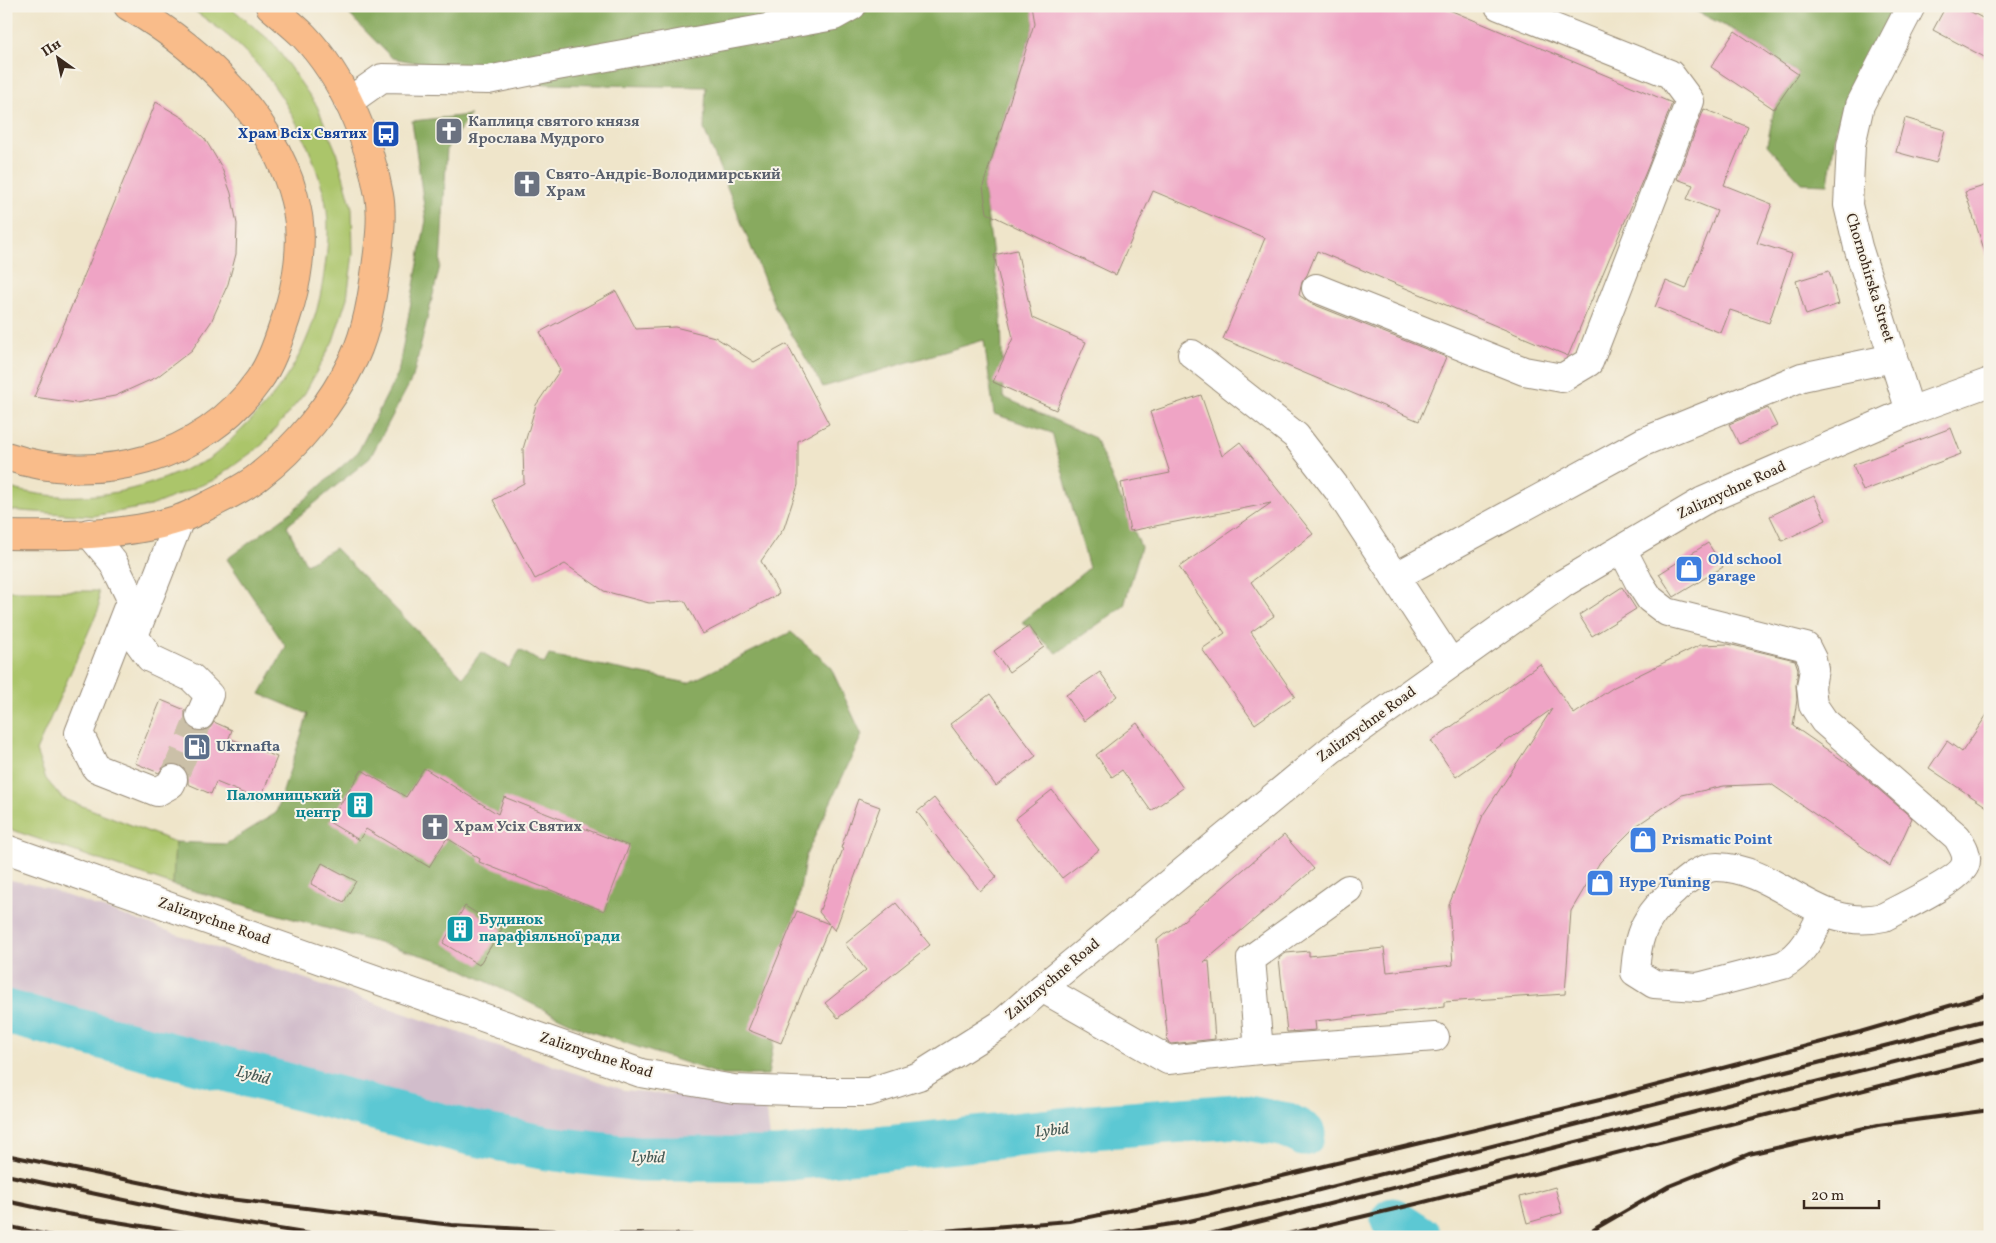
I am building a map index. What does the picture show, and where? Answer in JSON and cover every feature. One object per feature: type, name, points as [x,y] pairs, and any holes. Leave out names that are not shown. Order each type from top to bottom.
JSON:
[{"type":"main road","points":[[6,456],[43,466],[82,470],[123,466],[162,455],[198,437],[232,412],[260,379],[279,340],[293,298],[300,254],[298,210],[284,166],[260,125],[230,87],[194,52],[154,22],[128,6]]},
{"type":"main road","points":[[6,535],[89,533],[137,528],[180,519],[221,499],[257,478],[293,445],[327,405],[354,357],[371,308],[379,247],[380,197],[367,143],[335,78],[304,36],[270,6]]},
{"type":"street","points":[[348,102],[382,78],[488,80],[834,16],[852,6]]},
{"type":"street","points":[[1316,288],[1524,371],[1562,378],[1589,362],[1690,101],[1670,74],[1499,6]]},
{"type":"street","name":"Chornohirska Street","points":[[1910,6],[1860,105],[1850,153],[1848,205],[1858,247],[1910,411]]},
{"type":"street","points":[[1192,354],[1296,436],[1338,490],[1451,663]]},
{"type":"street","points":[[1395,577],[1644,442],[1802,378],[1893,358]]},
{"type":"street","name":"Zaliznychne Road","points":[[6,849],[641,1073],[734,1089],[869,1092],[919,1076],[1000,1025],[1042,988],[1332,749],[1564,583],[1703,501],[1910,411],[1990,382]]},
{"type":"street","points":[[180,519],[134,636],[150,658],[192,678],[209,695],[200,716]]},
{"type":"street","points":[[89,533],[113,562],[131,599],[79,732],[96,768],[157,792],[171,784],[174,779]]},
{"type":"street","points":[[1622,549],[1650,599],[1668,612],[1806,647],[1812,659],[1814,669],[1811,687],[1813,705],[1824,721],[1957,837],[1966,854],[1965,866],[1955,877],[1884,917],[1872,920],[1852,920],[1823,912],[1746,872],[1716,867],[1691,876],[1658,905],[1641,934],[1635,972],[1654,984],[1698,987],[1783,965],[1794,960],[1808,942],[1823,912]]},
{"type":"street","points":[[1259,1050],[1251,959],[1348,889]]},
{"type":"street","points":[[1042,988],[1168,1060],[1259,1050],[1435,1037]]},
{"type":"shaded area","points":[[6,879],[39,886],[624,1090],[766,1104],[771,1147],[645,1151],[544,1142],[6,1006]]},
{"type":"green space","points":[[188,6],[229,6],[273,43],[317,106],[336,151],[352,208],[353,254],[347,298],[333,341],[305,393],[262,445],[214,480],[151,506],[93,516],[6,510],[6,487],[52,496],[98,495],[143,486],[210,458],[220,451],[271,398],[296,361],[314,320],[324,274],[328,243],[328,222],[326,201],[308,147],[287,106],[260,68],[228,36]]},
{"type":"green space","points":[[341,6],[1032,6],[1034,24],[983,186],[1001,310],[1003,397],[1095,438],[1141,547],[1124,606],[1057,653],[1022,622],[1089,568],[1052,433],[994,414],[984,340],[823,387],[775,307],[704,129],[706,87],[546,84],[477,74],[392,58]]},
{"type":"green space","points":[[1686,6],[1900,6],[1873,52],[1837,125],[1828,184],[1802,183],[1767,145],[1774,109],[1798,73],[1735,31]]},
{"type":"green space","points":[[470,115],[447,148],[440,266],[413,377],[370,458],[287,526],[306,564],[335,548],[463,677],[481,652],[509,668],[520,650],[544,664],[549,655],[688,683],[791,632],[830,666],[862,735],[806,855],[768,1075],[722,1075],[583,1029],[449,963],[173,885],[175,842],[226,844],[276,813],[308,714],[260,694],[286,647],[227,559],[290,513],[358,452],[398,373],[426,220],[412,121]]},
{"type":"green space","points":[[6,591],[98,591],[99,608],[36,751],[46,779],[62,798],[175,842],[173,885],[6,828]]},
{"type":"building","points":[[1031,6],[1440,6],[1672,103],[1648,167],[1568,356],[1317,251],[1302,282],[1299,295],[1310,303],[1446,357],[1419,421],[1223,339],[1265,238],[1153,191],[1116,275],[987,213],[983,186],[1034,24]]},
{"type":"building","points":[[1946,6],[1960,6],[1990,22],[1990,60],[1933,30]]},
{"type":"building","points":[[1735,31],[1798,74],[1774,109],[1711,67]]},
{"type":"building","points":[[156,102],[183,118],[205,139],[221,166],[231,193],[237,224],[236,254],[228,284],[211,322],[192,350],[157,377],[115,396],[76,403],[34,397]]},
{"type":"building","points":[[1704,109],[1748,127],[1724,185],[1772,204],[1757,243],[1792,254],[1769,323],[1730,310],[1721,333],[1655,307],[1666,281],[1686,289],[1717,211],[1687,199],[1693,185],[1677,179]]},
{"type":"building","points":[[1905,118],[1945,130],[1936,163],[1896,152]]},
{"type":"building","points":[[1990,184],[1990,255],[1986,255],[1965,192]]},
{"type":"building","points":[[1017,250],[1032,318],[1086,342],[1056,410],[993,382],[1013,338],[994,255]]},
{"type":"building","points":[[1829,271],[1839,304],[1806,315],[1796,281]]},
{"type":"building","points":[[616,291],[636,329],[675,327],[715,337],[754,362],[787,344],[829,424],[798,441],[798,485],[784,528],[761,561],[779,594],[703,634],[685,601],[649,603],[604,591],[565,564],[535,579],[493,500],[524,483],[523,449],[536,405],[560,370],[540,332]]},
{"type":"building","points":[[1201,395],[1222,456],[1240,442],[1313,534],[1251,582],[1274,616],[1251,632],[1295,696],[1255,724],[1202,649],[1225,633],[1179,567],[1271,503],[1130,531],[1121,483],[1170,473],[1150,412]]},
{"type":"building","points":[[1768,408],[1777,426],[1739,444],[1729,424]]},
{"type":"building","points":[[1951,428],[1961,454],[1863,491],[1853,465]]},
{"type":"building","points":[[1814,495],[1826,520],[1782,541],[1770,516]]},
{"type":"building","points":[[1708,543],[1723,567],[1674,597],[1659,574]]},
{"type":"building","points":[[1622,587],[1636,609],[1592,636],[1579,615]]},
{"type":"building","points":[[1029,626],[1044,647],[1009,672],[994,651]]},
{"type":"building","points":[[1728,644],[1795,660],[1798,669],[1797,700],[1793,726],[1855,769],[1912,818],[1890,866],[1771,784],[1724,786],[1682,795],[1636,826],[1600,862],[1571,911],[1565,994],[1444,1002],[1444,1007],[1315,1021],[1316,1030],[1287,1032],[1279,958],[1286,953],[1309,951],[1309,956],[1384,948],[1387,972],[1453,965],[1449,905],[1483,815],[1552,709],[1456,777],[1431,741],[1540,664],[1574,714],[1614,687],[1700,645]]},
{"type":"building","points":[[1100,672],[1117,696],[1084,721],[1066,695]]},
{"type":"building","points":[[990,694],[1036,756],[996,786],[950,724]]},
{"type":"building","name":"Ukrnafta","points":[[161,700],[185,710],[187,725],[193,730],[202,731],[210,728],[214,722],[232,730],[229,738],[277,757],[260,800],[216,782],[211,794],[188,784],[186,770],[178,764],[164,766],[159,773],[135,763]]},
{"type":"building","points":[[1990,710],[1990,809],[1929,768],[1947,741],[1962,752]]},
{"type":"building","points":[[1137,723],[1183,788],[1151,811],[1122,770],[1112,777],[1096,755]]},
{"type":"building","points":[[424,768],[498,814],[504,797],[629,846],[604,911],[479,862],[480,859],[447,838],[429,867],[366,829],[359,840],[329,822],[362,770],[406,797]]},
{"type":"building","points":[[1052,790],[1099,850],[1062,878],[1015,819]]},
{"type":"building","points":[[934,798],[997,877],[980,891],[917,812]]},
{"type":"building","points":[[858,799],[880,807],[835,931],[830,925],[781,1043],[748,1030],[797,911],[829,924],[819,912],[843,849],[841,848]]},
{"type":"building","points":[[1284,835],[1314,869],[1204,962],[1209,961],[1215,1039],[1171,1044],[1168,1042],[1157,940],[1167,932],[1170,932]]},
{"type":"building","points":[[322,863],[356,881],[344,902],[311,884]]},
{"type":"building","points":[[896,903],[930,945],[838,1018],[825,1003],[866,970],[845,944]]},
{"type":"building","name":"Будинок парафіяльної ради","points":[[465,906],[502,929],[479,965],[443,943]]},
{"type":"building","points":[[1555,1187],[1562,1213],[1527,1223],[1520,1197]]},
{"type":"waterway","name":"Lybid","points":[[6,1012],[470,1133],[547,1148],[639,1159],[779,1159],[1091,1127],[1236,1116],[1287,1125],[1303,1134]]},
{"type":"waterway","name":"Lybid","points":[[1393,1220],[1419,1237]]},
{"type":"tunnel","points":[[173,779],[200,716]]},
{"type":"railway","points":[[6,1155],[212,1197],[452,1225],[612,1234],[792,1236],[917,1233],[1069,1221],[1207,1194],[1608,1098],[1860,1032],[1990,994]]},
{"type":"railway","points":[[1088,1237],[1185,1222],[1284,1199],[1990,1019]]},
{"type":"railway","points":[[1198,1237],[1990,1038]]},
{"type":"railway","points":[[1276,1237],[1416,1204],[1990,1058]]},
{"type":"railway","points":[[1584,1237],[1669,1186],[1749,1154],[1878,1125],[1990,1110]]},
{"type":"railway","points":[[6,1175],[205,1217],[329,1237]]},
{"type":"railway","points":[[6,1201],[67,1214],[210,1237]]},
{"type":"railway","points":[[6,1226],[57,1237]]},
{"type":"place","name":"Каплиця святого князя Ярослава Мудрого","points":[[449,131]]},
{"type":"place","name":"Храм Всіх Святих","points":[[386,134]]},
{"type":"place","name":"Свято-Андріє-Володимирський Храм","points":[[527,184]]},
{"type":"place","name":"Old school garage","points":[[1689,569]]},
{"type":"place","name":"Ukrnafta","points":[[197,747]]},
{"type":"place","name":"Паломницький центр","points":[[360,805]]},
{"type":"place","name":"Храм Усіх Святих","points":[[435,827]]},
{"type":"place","name":"Prismatic Point","points":[[1643,840]]},
{"type":"place","name":"Hype Tuning","points":[[1600,883]]},
{"type":"place","name":"Будинок парафіяльної ради","points":[[460,929]]}]
